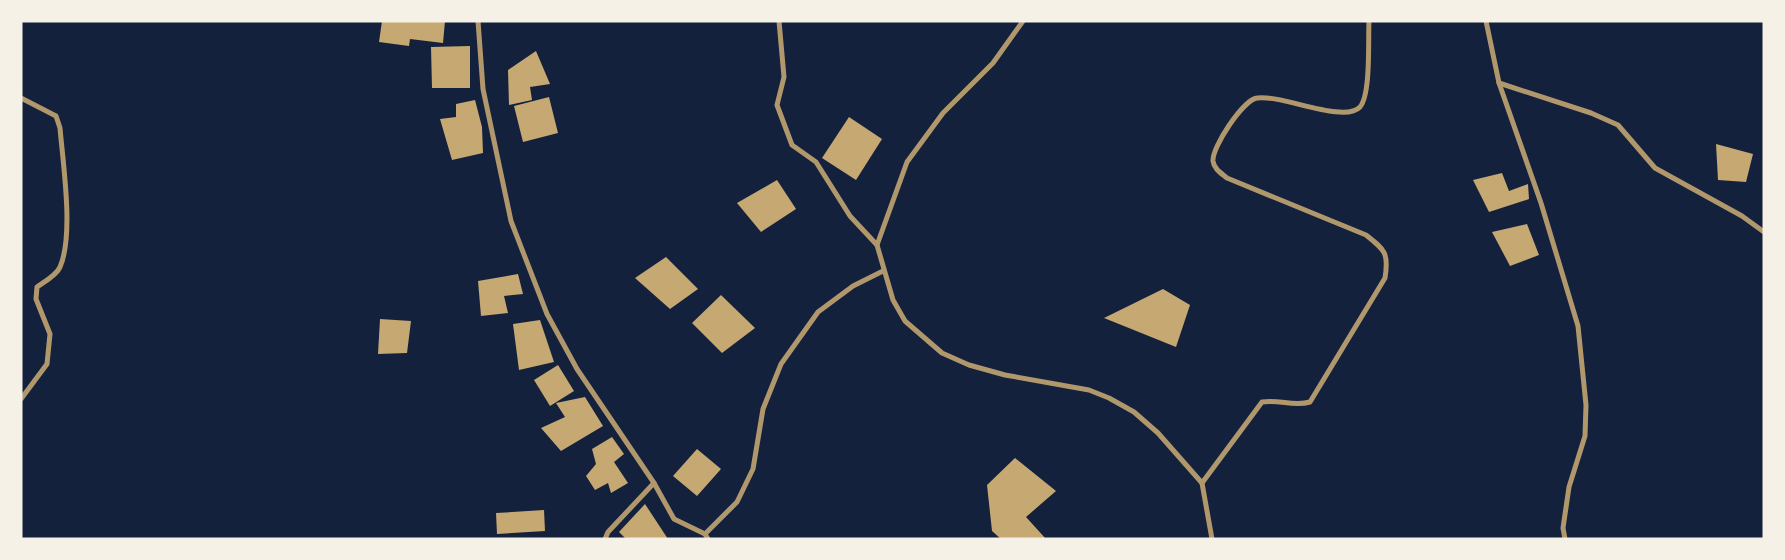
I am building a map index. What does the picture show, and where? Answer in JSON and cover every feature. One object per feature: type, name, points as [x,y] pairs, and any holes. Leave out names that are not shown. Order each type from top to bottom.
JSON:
[{"type":"street","points":[[478,21],[483,89],[515,230],[547,314],[569,353],[654,483],[674,520],[706,536],[737,502],[753,469],[763,409],[781,364],[818,312],[853,286],[883,271]]},
{"type":"street","points":[[779,21],[784,77],[777,105],[792,144],[816,162],[850,216],[877,245],[892,300],[905,321],[942,352],[969,365],[1088,390],[1109,398],[1134,412],[1158,433],[1202,484],[1212,539]]},
{"type":"street","points":[[877,245],[907,162],[943,113],[993,63],[1023,21]]},
{"type":"street","points":[[1202,484],[1262,402],[1275,400],[1299,405],[1310,402],[1385,278],[1388,262],[1384,250],[1366,235],[1227,178],[1217,170],[1213,161],[1215,152],[1233,119],[1245,104],[1254,98],[1268,97],[1340,112],[1353,112],[1361,106],[1366,95],[1369,21]]},
{"type":"street","points":[[1486,21],[1499,83],[1541,203],[1578,326],[1586,405],[1585,436],[1569,487],[1563,528],[1565,539]]},
{"type":"street","points":[[1499,83],[1591,113],[1618,125],[1655,168],[1742,216],[1764,232]]},
{"type":"street","points":[[21,98],[56,116],[60,128],[67,204],[64,252],[60,269],[37,287],[36,299],[50,334],[47,364],[21,399]]},
{"type":"street","points":[[605,539],[608,532],[654,483]]},
{"type":"building","points":[[382,21],[445,21],[443,43],[410,39],[409,46],[379,42]]},
{"type":"building","points":[[470,46],[470,88],[432,88],[431,47]]},
{"type":"building","points":[[536,51],[550,84],[530,87],[532,100],[509,105],[508,70]]},
{"type":"building","points":[[549,97],[558,133],[523,142],[514,106]]},
{"type":"building","points":[[475,100],[482,127],[483,153],[452,160],[440,119],[456,117],[456,104]]},
{"type":"building","points":[[849,117],[882,139],[856,180],[822,158]]},
{"type":"building","points":[[1716,144],[1753,154],[1746,182],[1718,180]]},
{"type":"building","points":[[1502,173],[1509,191],[1528,184],[1529,199],[1489,212],[1473,180]]},
{"type":"building","points":[[777,180],[796,209],[761,232],[737,203]]},
{"type":"building","points":[[1527,224],[1539,255],[1510,266],[1492,232]]},
{"type":"building","points":[[666,257],[698,289],[670,309],[635,278]]},
{"type":"building","points":[[518,274],[523,294],[504,296],[508,313],[481,316],[478,281]]},
{"type":"building","points":[[1163,289],[1190,305],[1176,347],[1104,318]]},
{"type":"building","points":[[721,295],[755,328],[722,353],[692,323]]},
{"type":"building","points":[[380,319],[411,321],[407,353],[378,354]]},
{"type":"building","points":[[540,320],[554,362],[519,370],[513,324]]},
{"type":"building","points":[[558,365],[574,391],[550,406],[534,380]]},
{"type":"building","points":[[585,397],[603,426],[561,451],[541,428],[565,417],[556,403]]},
{"type":"building","points":[[612,437],[624,454],[614,462],[628,483],[611,493],[608,483],[595,490],[586,476],[596,464],[592,449]]},
{"type":"building","points":[[697,449],[721,469],[697,496],[673,476]]},
{"type":"building","points":[[1015,458],[1056,491],[1026,517],[1046,539],[1001,539],[992,531],[987,485]]},
{"type":"building","points":[[645,504],[668,539],[626,539],[619,532]]},
{"type":"building","points":[[544,510],[545,531],[497,534],[496,513]]}]
